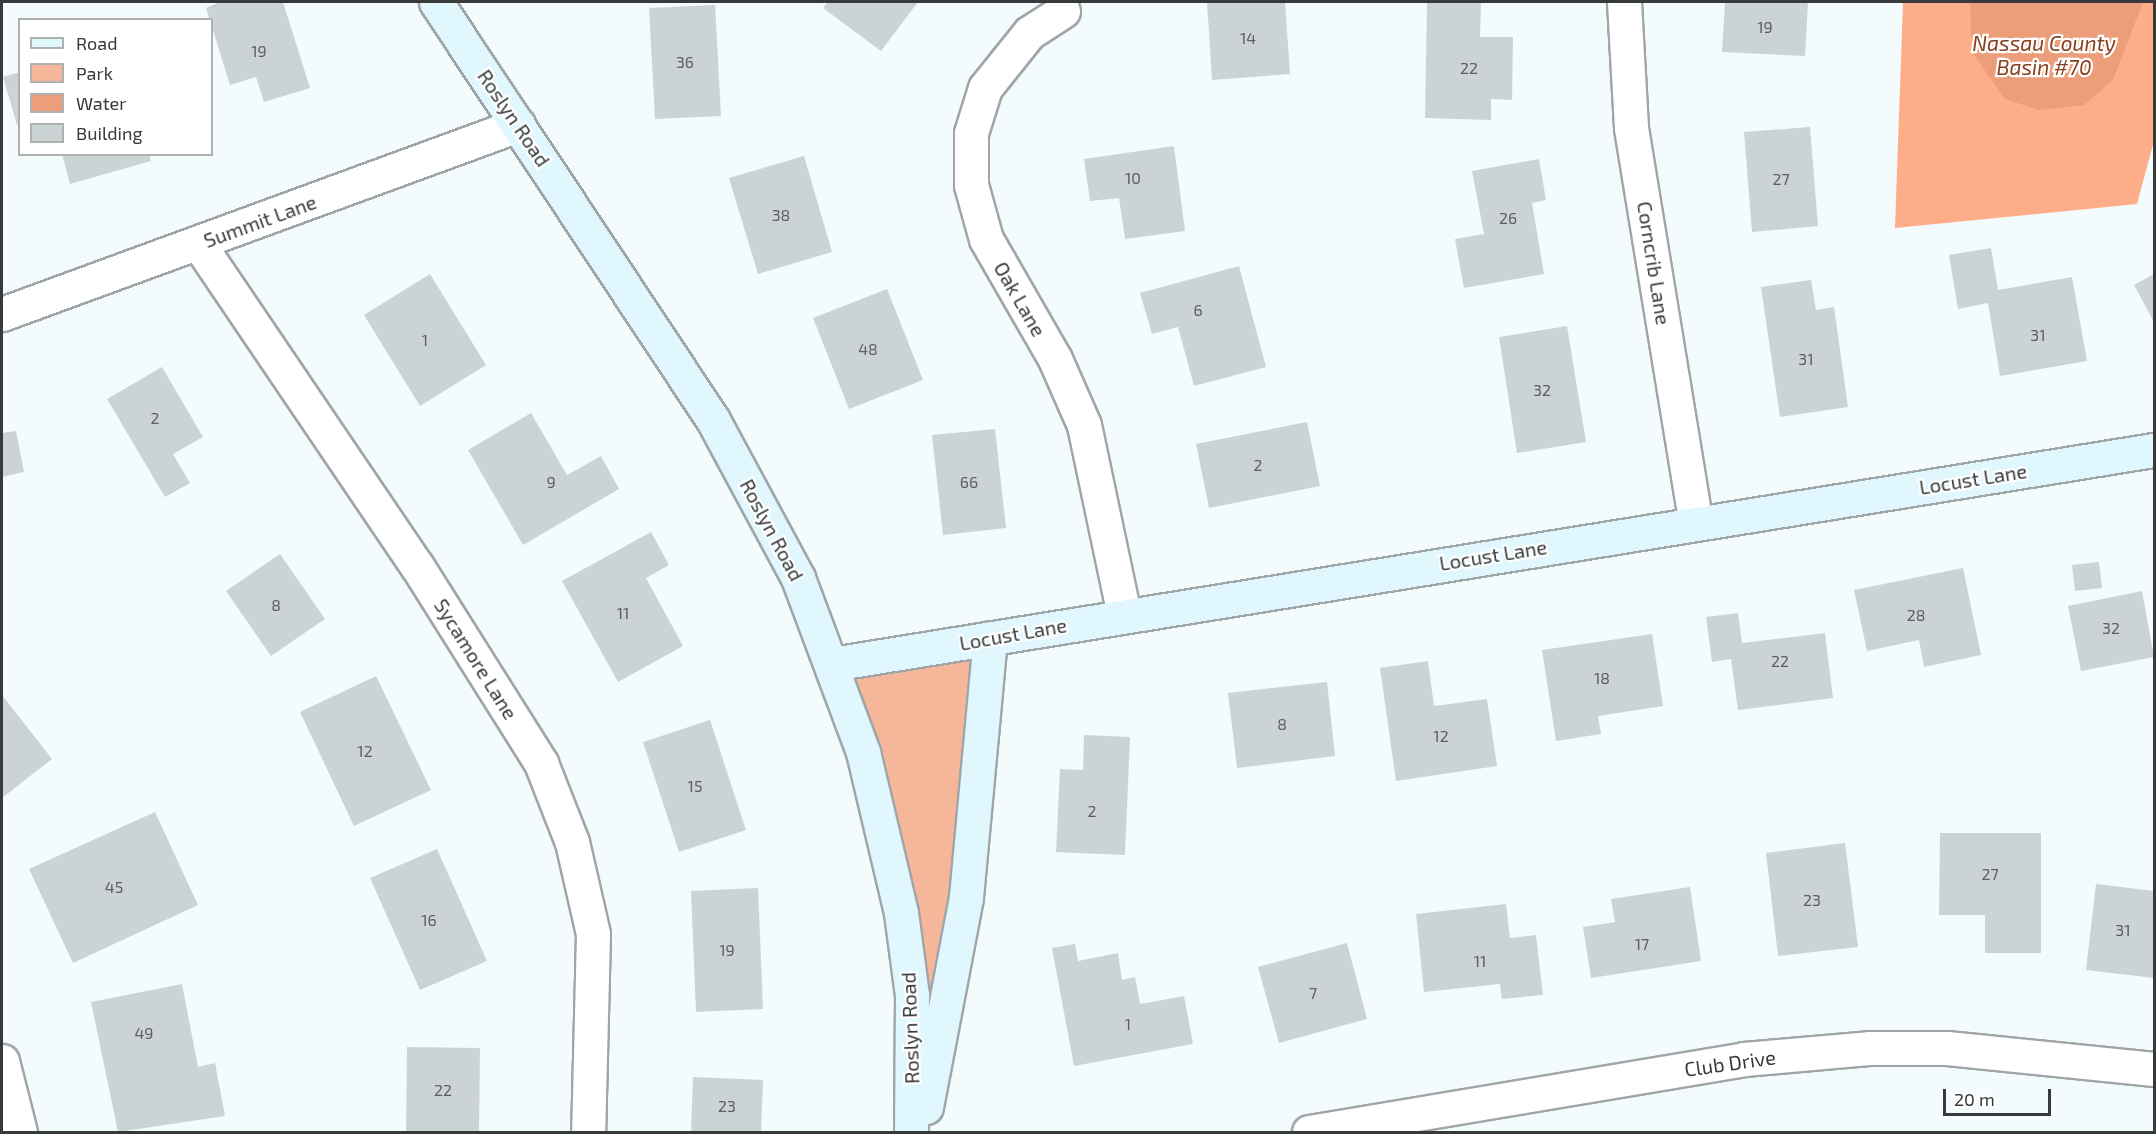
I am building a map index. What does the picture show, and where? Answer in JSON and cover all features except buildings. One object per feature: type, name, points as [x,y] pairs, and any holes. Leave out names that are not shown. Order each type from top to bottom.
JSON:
[{"type":"main road","name":"Roslyn Road","points":[[436,2],[713,420],[798,578],[863,752],[901,913],[912,995],[911,1132]]},
{"type":"main road","name":"Locust Lane","points":[[832,664],[2154,450]]},
{"type":"main road","points":[[921,1132],[966,897],[990,639]]},
{"type":"street","name":"Corncrib Lane","points":[[1624,2],[1631,128],[1696,523]]},
{"type":"street","name":"Oak Lane","points":[[1063,11],[1029,33],[985,88],[970,133],[970,185],[986,239],[1055,359],[1084,425],[1124,615]]},
{"type":"street","name":"Summit Lane","points":[[2,314],[518,125]]},
{"type":"street","name":"Sycamore Lane","points":[[198,243],[417,566],[541,763],[572,842],[593,934],[588,1132]]},
{"type":"street","name":"Club Drive","points":[[1309,1132],[1744,1059],[1869,1048],[1959,1049],[2154,1069]]},
{"type":"street","points":[[2,1061],[20,1132]]},
{"type":"green space","points":[[990,638],[920,1132],[912,995],[832,664]]},
{"type":"shaded area","points":[[1903,2],[2154,2],[2154,141],[2137,204],[1895,228]]},
{"type":"water","name":"Nassau County Basin #70","points":[[1970,2],[2143,2],[2113,80],[2084,105],[2039,110],[2005,99],[1972,52]]}]
